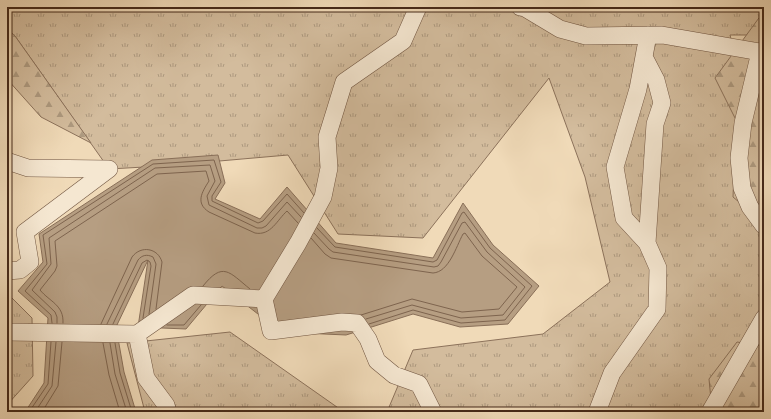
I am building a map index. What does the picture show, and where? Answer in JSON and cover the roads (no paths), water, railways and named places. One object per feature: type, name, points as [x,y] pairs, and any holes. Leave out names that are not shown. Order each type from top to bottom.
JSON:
[{"type":"street","points":[[418,7],[403,41],[344,82],[327,137],[329,168],[323,197],[298,243],[264,299],[272,331],[342,322],[357,323],[368,339],[377,361],[394,374],[419,384],[433,412]]},
{"type":"street","points":[[520,7],[525,8],[560,29],[586,36],[662,35],[762,51],[743,123],[739,158],[742,188],[750,207],[764,226]]},
{"type":"street","points":[[596,412],[606,392],[612,374],[657,309],[658,268],[647,243],[624,218],[614,167],[638,89],[648,35]]},
{"type":"street","points":[[644,57],[656,80],[662,103],[655,124],[647,243]]},
{"type":"street","points":[[7,162],[28,168],[109,169],[25,232],[30,262],[20,270],[7,271]]},
{"type":"street","points":[[7,332],[137,334],[193,295],[264,299]]},
{"type":"street","points":[[710,412],[764,318]]},
{"type":"street","points":[[137,334],[146,378],[166,405],[168,412]]},
{"type":"water","points":[[218,155],[225,183],[215,199],[260,219],[287,187],[336,243],[433,258],[463,203],[493,245],[539,286],[508,324],[460,327],[413,314],[346,335],[281,332],[222,286],[186,329],[138,327],[148,260],[116,327],[124,372],[136,412],[25,412],[44,383],[48,318],[18,291],[43,262],[39,234],[152,160]]}]
